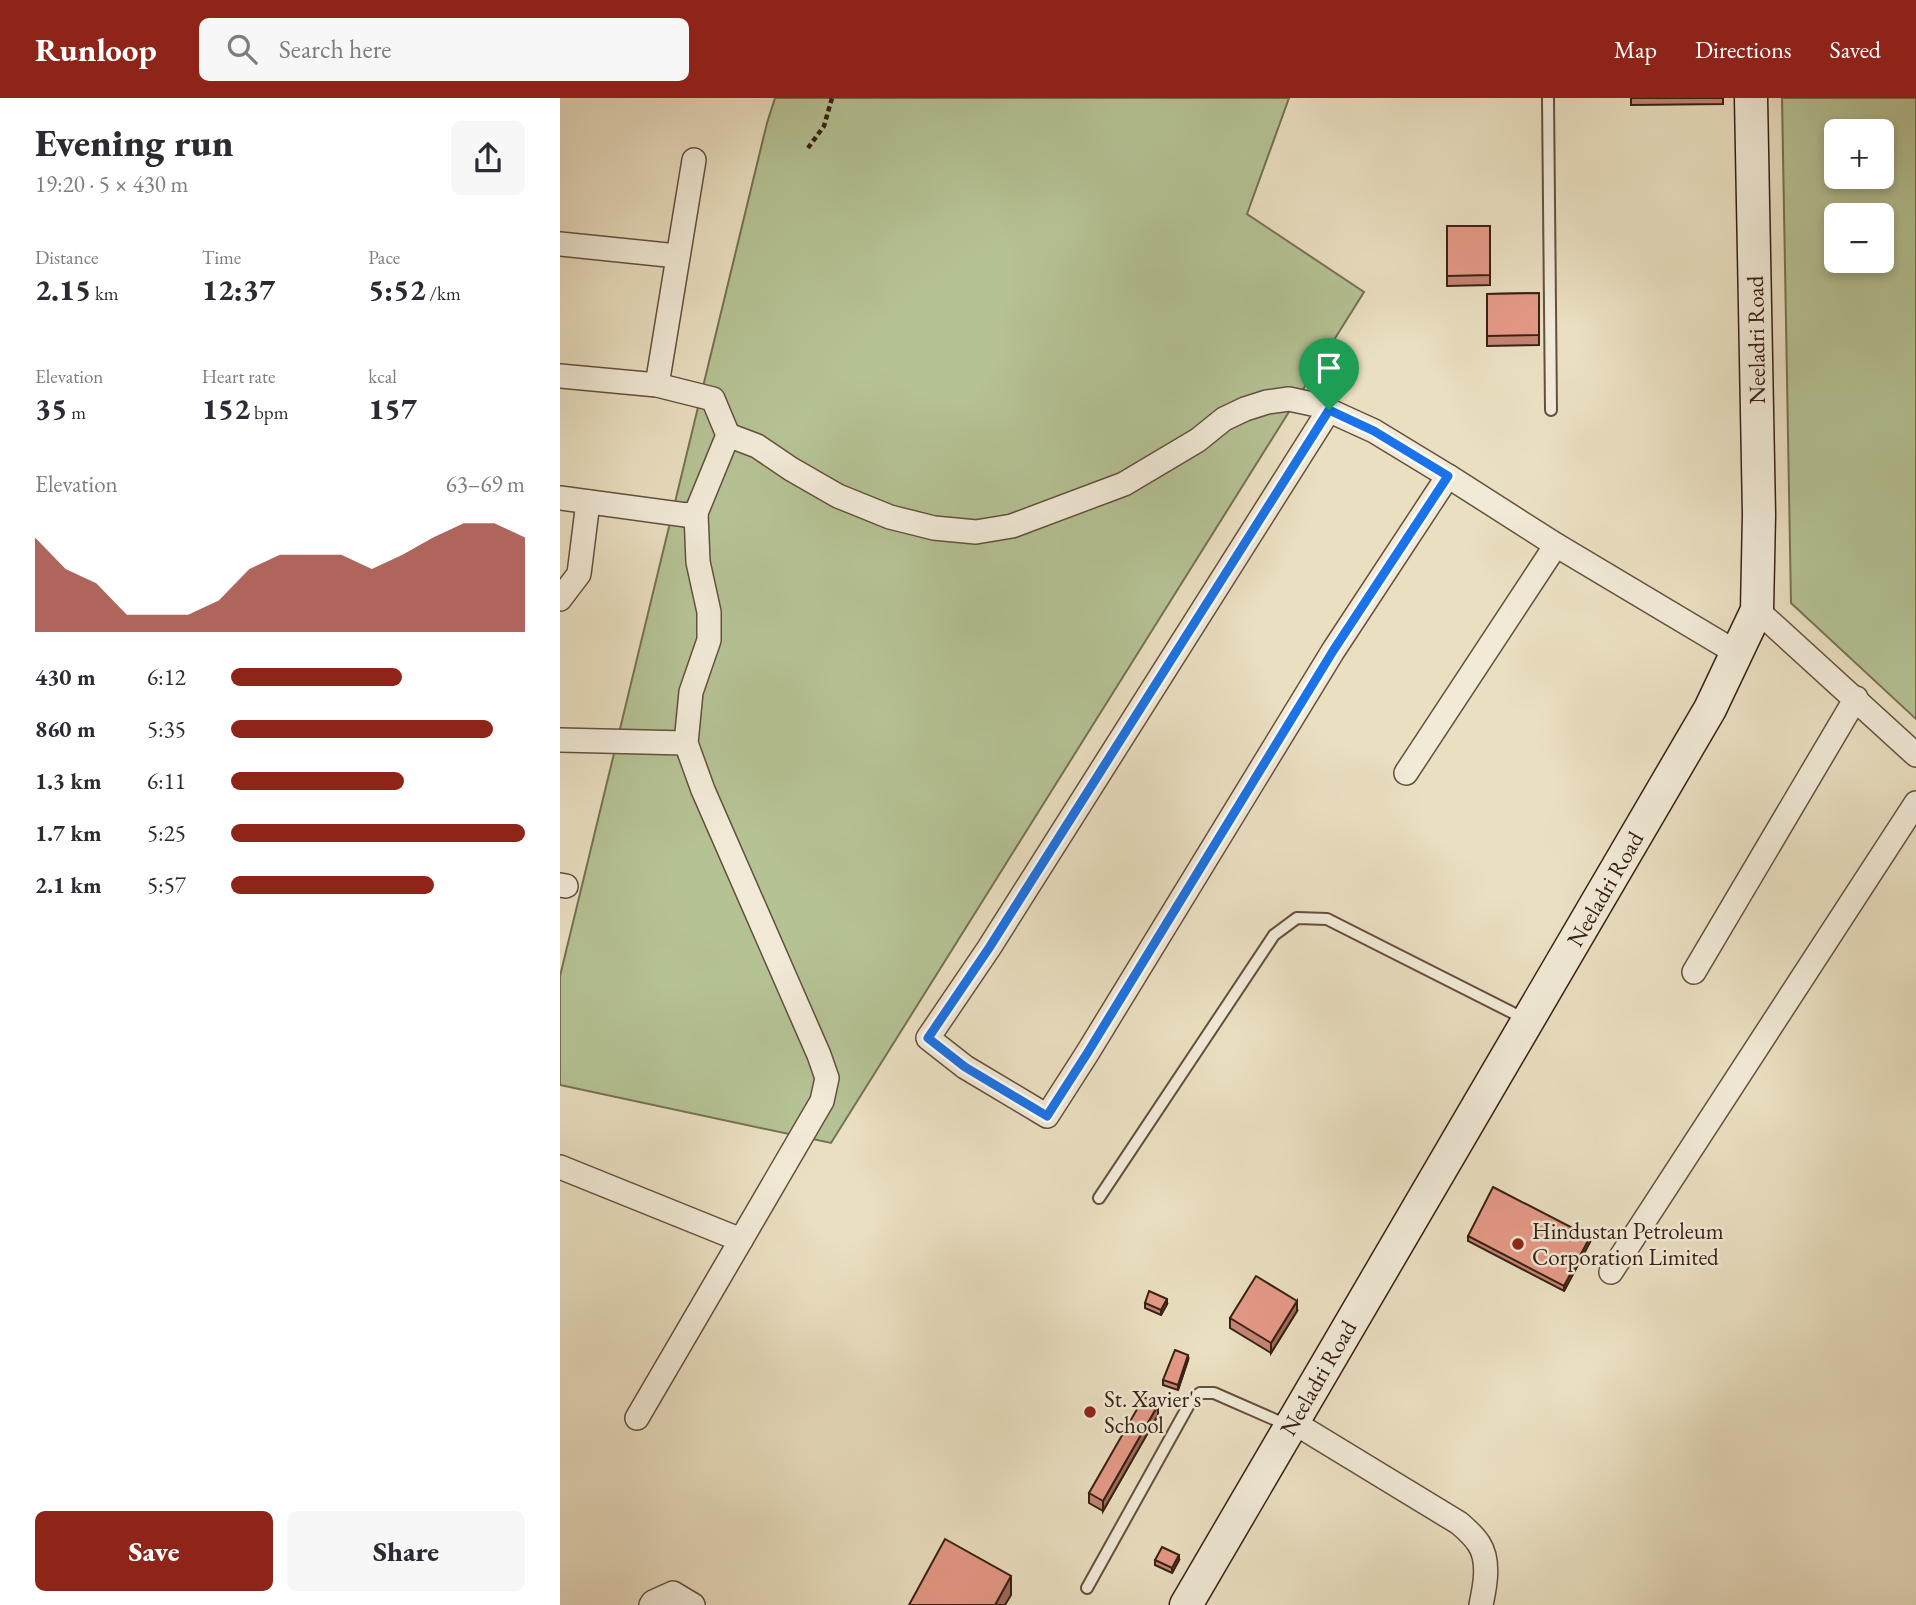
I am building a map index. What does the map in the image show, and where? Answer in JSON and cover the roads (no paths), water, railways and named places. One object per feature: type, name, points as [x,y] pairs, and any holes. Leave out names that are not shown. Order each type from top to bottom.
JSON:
[{"type":"main road","name":"Neeladri Road","points":[[1186,1605],[1710,709],[1757,610],[1759,515],[1751,98]]},
{"type":"street","points":[[657,385],[694,160]]},
{"type":"street","points":[[560,244],[677,256]]},
{"type":"street","points":[[560,376],[657,385],[713,399],[727,435],[696,513],[698,562],[709,612],[709,640],[691,692],[686,743],[702,790],[827,1078],[822,1101],[637,1418]]},
{"type":"street","points":[[727,435],[757,446],[790,469],[838,496],[890,517],[934,528],[976,532],[1012,526],[1124,484],[1245,408],[1289,400],[1317,405],[1374,431],[1556,545],[1737,653]]},
{"type":"street","points":[[1329,410],[996,936],[928,1038],[965,1067],[1047,1116],[1333,651],[1448,476]]},
{"type":"street","points":[[560,499],[686,515],[696,513]]},
{"type":"street","points":[[560,599],[579,574],[588,502]]},
{"type":"street","points":[[1406,773],[1556,545]]},
{"type":"street","points":[[1757,610],[1916,755]]},
{"type":"street","points":[[1694,972],[1856,698]]},
{"type":"street","points":[[560,740],[686,743]]},
{"type":"street","points":[[1611,1272],[1916,803]]},
{"type":"street","points":[[560,1167],[741,1240]]},
{"type":"street","points":[[1291,1424],[1459,1523],[1480,1545],[1485,1564],[1486,1582],[1480,1605]]},
{"type":"street","points":[[651,1605],[673,1593],[693,1605]]},
{"type":"lane","points":[[1548,98],[1551,410]]},
{"type":"lane","points":[[1099,1198],[1273,935],[1297,918],[1327,919],[1528,1021]]},
{"type":"lane","points":[[1087,1588],[1191,1401],[1200,1392],[1214,1393],[1291,1424]]},
{"type":"place","name":"Hindustan Petroleum Corporation Limited","points":[[1518,1244]]},
{"type":"place","name":"St. Xavier's School","points":[[1090,1412]]}]
